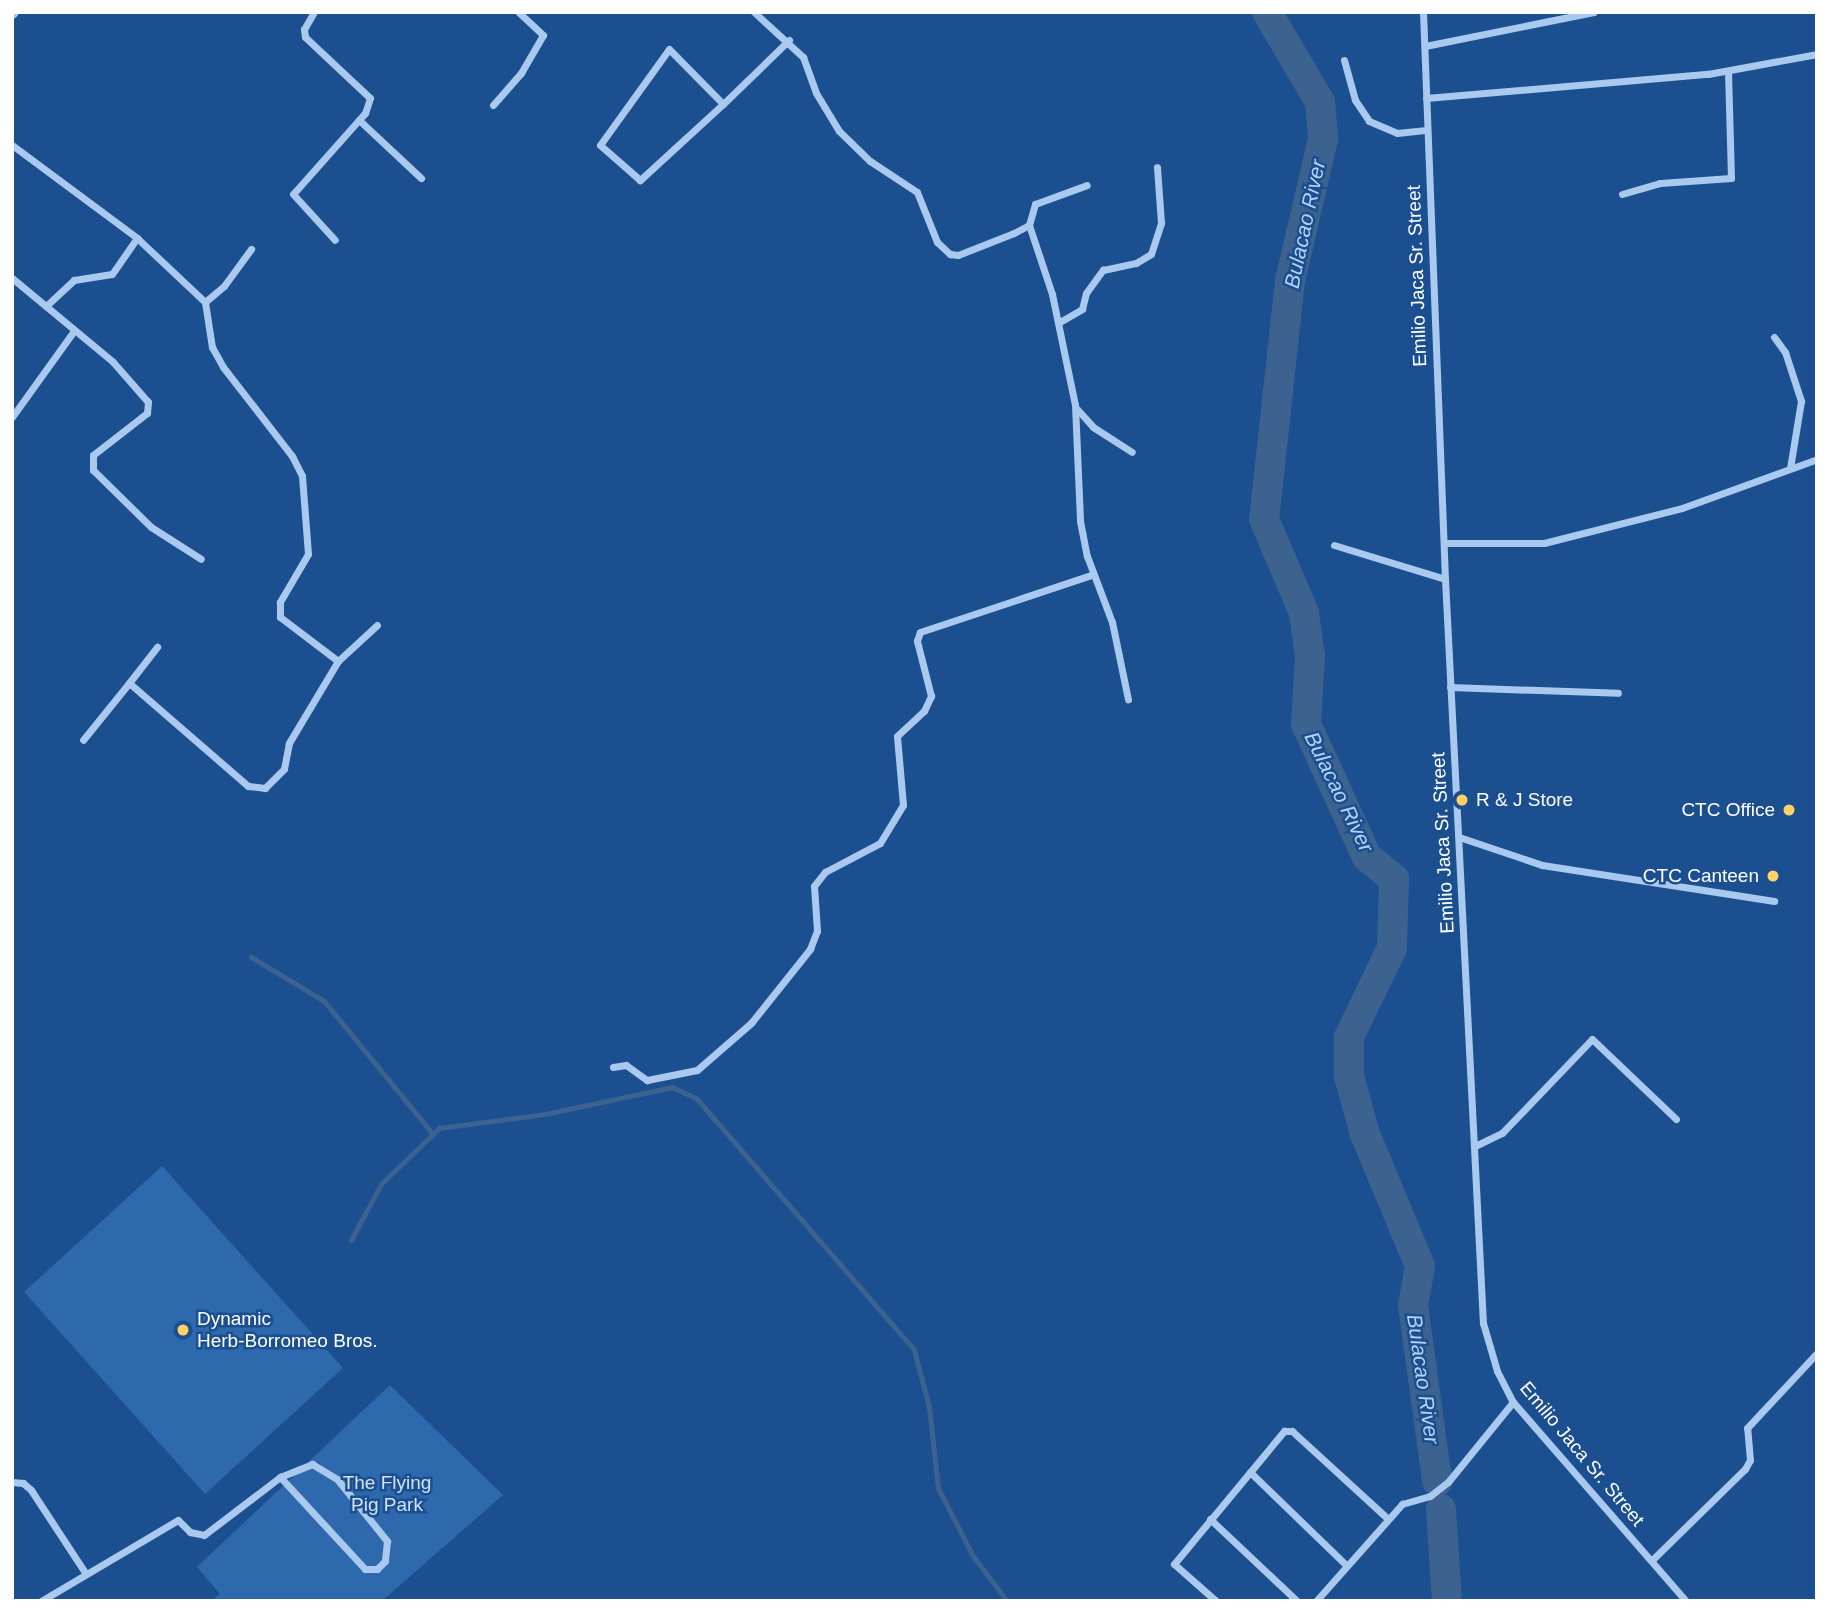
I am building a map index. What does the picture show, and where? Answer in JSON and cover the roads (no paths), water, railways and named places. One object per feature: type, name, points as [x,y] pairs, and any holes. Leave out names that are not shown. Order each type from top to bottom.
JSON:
[{"type":"street","points":[[314,12],[304,29],[305,37],[369,95],[359,120],[293,194],[335,240]]},
{"type":"street","points":[[493,105],[543,35],[519,12]]},
{"type":"street","points":[[754,12],[789,40],[803,57],[827,116],[870,161],[917,192],[943,250],[958,256],[1029,225]]},
{"type":"street","name":"Emilio Jaca Sr. Street","points":[[1423,12],[1446,543],[1445,579],[1483,1323],[1497,1371],[1513,1402],[1686,1601]]},
{"type":"street","points":[[1425,46],[1594,12]]},
{"type":"street","points":[[723,104],[669,49],[617,116],[600,145],[640,180],[723,104],[789,40]]},
{"type":"street","points":[[1426,98],[1728,71],[1817,54]]},
{"type":"street","points":[[1343,60],[1355,100],[1369,121],[1397,133],[1427,130]]},
{"type":"street","points":[[1622,194],[1660,183],[1731,178],[1728,71]]},
{"type":"street","points":[[359,120],[421,178]]},
{"type":"street","points":[[12,145],[137,238],[205,302],[212,347],[223,367],[271,427],[302,476],[308,554],[280,602],[280,617],[338,661]]},
{"type":"street","points":[[1058,323],[1082,309],[1086,293],[1104,270],[1136,264],[1151,254],[1161,223],[1157,167]]},
{"type":"street","points":[[1087,185],[1035,204],[1029,225],[1039,245],[1075,405],[1080,521],[1091,575],[1102,591],[1112,622],[1128,699]]},
{"type":"street","points":[[46,306],[74,280],[112,274],[137,238]]},
{"type":"street","points":[[205,302],[224,286],[251,249]]},
{"type":"street","points":[[12,278],[73,332],[113,362],[148,402],[147,413],[93,455],[93,470],[150,527],[201,559]]},
{"type":"street","points":[[12,417],[73,332]]},
{"type":"street","points":[[1774,337],[1786,352],[1801,401],[1790,468]]},
{"type":"street","points":[[1075,405],[1093,428],[1132,452]]},
{"type":"street","points":[[1446,543],[1544,543],[1682,508],[1817,459]]},
{"type":"street","points":[[1335,545],[1445,579]]},
{"type":"street","points":[[612,1067],[626,1065],[647,1080],[697,1070],[751,1023],[810,949],[817,931],[814,886],[825,872],[880,844],[903,805],[897,736],[924,711],[931,696],[917,641],[920,632],[1091,575]]},
{"type":"street","points":[[129,683],[248,786],[258,788],[270,784],[284,769],[289,743],[338,661],[377,625]]},
{"type":"street","points":[[83,740],[157,647]]},
{"type":"street","points":[[1450,687],[1618,692]]},
{"type":"street","points":[[1458,837],[1542,865],[1774,901]]},
{"type":"street","points":[[1475,1146],[1502,1133],[1592,1039],[1676,1119]]},
{"type":"street","points":[[1651,1560],[1745,1469],[1750,1460],[1747,1428],[1817,1353]]},
{"type":"street","points":[[1316,1601],[1345,1564],[1402,1504],[1430,1496],[1448,1482],[1513,1402]]},
{"type":"street","points":[[1216,1601],[1174,1564],[1250,1472],[1289,1430],[1387,1518]]},
{"type":"street","points":[[41,1601],[178,1520],[190,1532],[204,1535],[280,1477],[312,1464],[337,1479],[387,1541],[385,1562],[377,1569],[365,1569],[280,1477]]},
{"type":"street","points":[[1250,1472],[1345,1564]]},
{"type":"street","points":[[12,1482],[23,1483],[31,1490],[86,1574]]},
{"type":"street","points":[[1210,1519],[1297,1601]]},
{"type":"waterway","name":"Bulacao River","points":[[1267,12],[1320,102],[1323,139],[1290,281],[1264,519],[1304,613],[1310,656],[1306,724],[1367,857],[1394,879],[1392,948],[1349,1037],[1349,1076],[1365,1134],[1420,1266],[1413,1305],[1437,1481]]},
{"type":"waterway","points":[[251,957],[324,1001],[433,1134]]},
{"type":"waterway","points":[[351,1240],[381,1184],[439,1128],[545,1114],[672,1087],[696,1098],[914,1350],[929,1407],[938,1488],[973,1556],[1007,1601]]},
{"type":"waterway","name":"Bulacao River","points":[[1441,1509],[1447,1601]]},
{"type":"place","name":"R & J Store","points":[[1462,800]]},
{"type":"place","name":"CTC Office","points":[[1789,810]]},
{"type":"place","name":"CTC Canteen","points":[[1773,876]]},
{"type":"place","name":"Dynamic Herb-Borromeo Bros.","points":[[183,1330]]},
{"type":"park label","name":"The Flying Pig Park","points":[[387,1494]]}]
